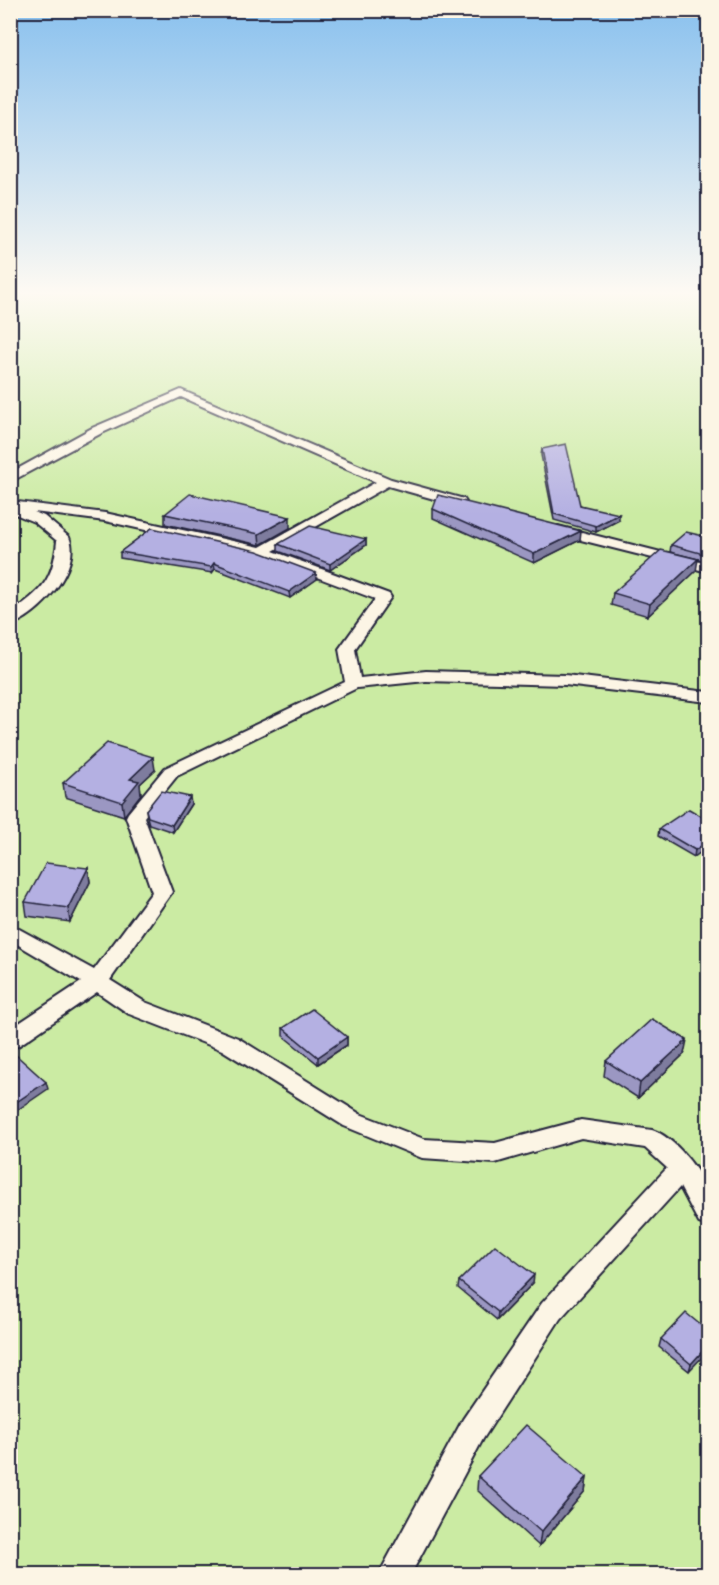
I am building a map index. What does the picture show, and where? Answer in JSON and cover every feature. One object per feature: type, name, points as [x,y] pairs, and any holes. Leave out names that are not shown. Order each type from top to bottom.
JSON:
[{"type":"lane","points":[[10,478],[96,431],[181,393],[386,482],[476,507]]},
{"type":"lane","points":[[262,552],[386,482]]},
{"type":"lane","points":[[10,506],[105,517],[262,552],[384,597],[347,649],[353,684]]},
{"type":"lane","points":[[10,506],[39,519],[64,540],[62,565],[51,590],[10,621]]},
{"type":"lane","points":[[544,526],[708,568]]},
{"type":"lane","points":[[10,1040],[96,982],[162,892],[135,817],[171,772],[353,684],[426,676],[565,680],[708,697]]},
{"type":"lane","points":[[10,931],[137,1008],[230,1044],[351,1120],[422,1148],[495,1153],[581,1129],[652,1139],[682,1168],[708,1216]]},
{"type":"lane","points":[[394,1575],[473,1429],[551,1311],[682,1168]]},
{"type":"green space","points":[[11,366],[708,366],[708,1574],[11,1574]]},
{"type":"building","points":[[566,444],[580,505],[619,514],[596,526],[554,514],[542,449]]},
{"type":"building","points":[[190,494],[290,517],[259,534],[165,514]]},
{"type":"building","points":[[438,495],[581,531],[534,554],[433,509]]},
{"type":"building","points":[[310,526],[366,539],[330,564],[278,544]]},
{"type":"building","points":[[152,528],[257,551],[316,573],[289,592],[214,563],[211,567],[120,552]]},
{"type":"building","points":[[686,532],[708,537],[707,555],[671,545]]},
{"type":"building","points":[[661,550],[698,559],[650,604],[613,593]]},
{"type":"building","points":[[107,743],[153,757],[130,779],[139,781],[122,802],[63,783]]},
{"type":"building","points":[[161,791],[190,797],[172,825],[148,817],[146,810]]},
{"type":"building","points":[[689,809],[708,820],[708,841],[695,850],[659,829]]},
{"type":"building","points":[[46,863],[88,868],[68,908],[25,902]]},
{"type":"building","points":[[312,1009],[347,1037],[318,1057],[283,1028]]},
{"type":"building","points":[[652,1019],[687,1040],[640,1083],[606,1061]]},
{"type":"building","points":[[16,1055],[46,1082],[12,1105],[10,1104],[10,1058]]},
{"type":"building","points":[[495,1245],[534,1275],[498,1312],[459,1281]]},
{"type":"building","points":[[686,1313],[708,1331],[708,1345],[691,1364],[661,1339]]},
{"type":"building","points":[[526,1425],[587,1477],[541,1532],[478,1476]]}]
